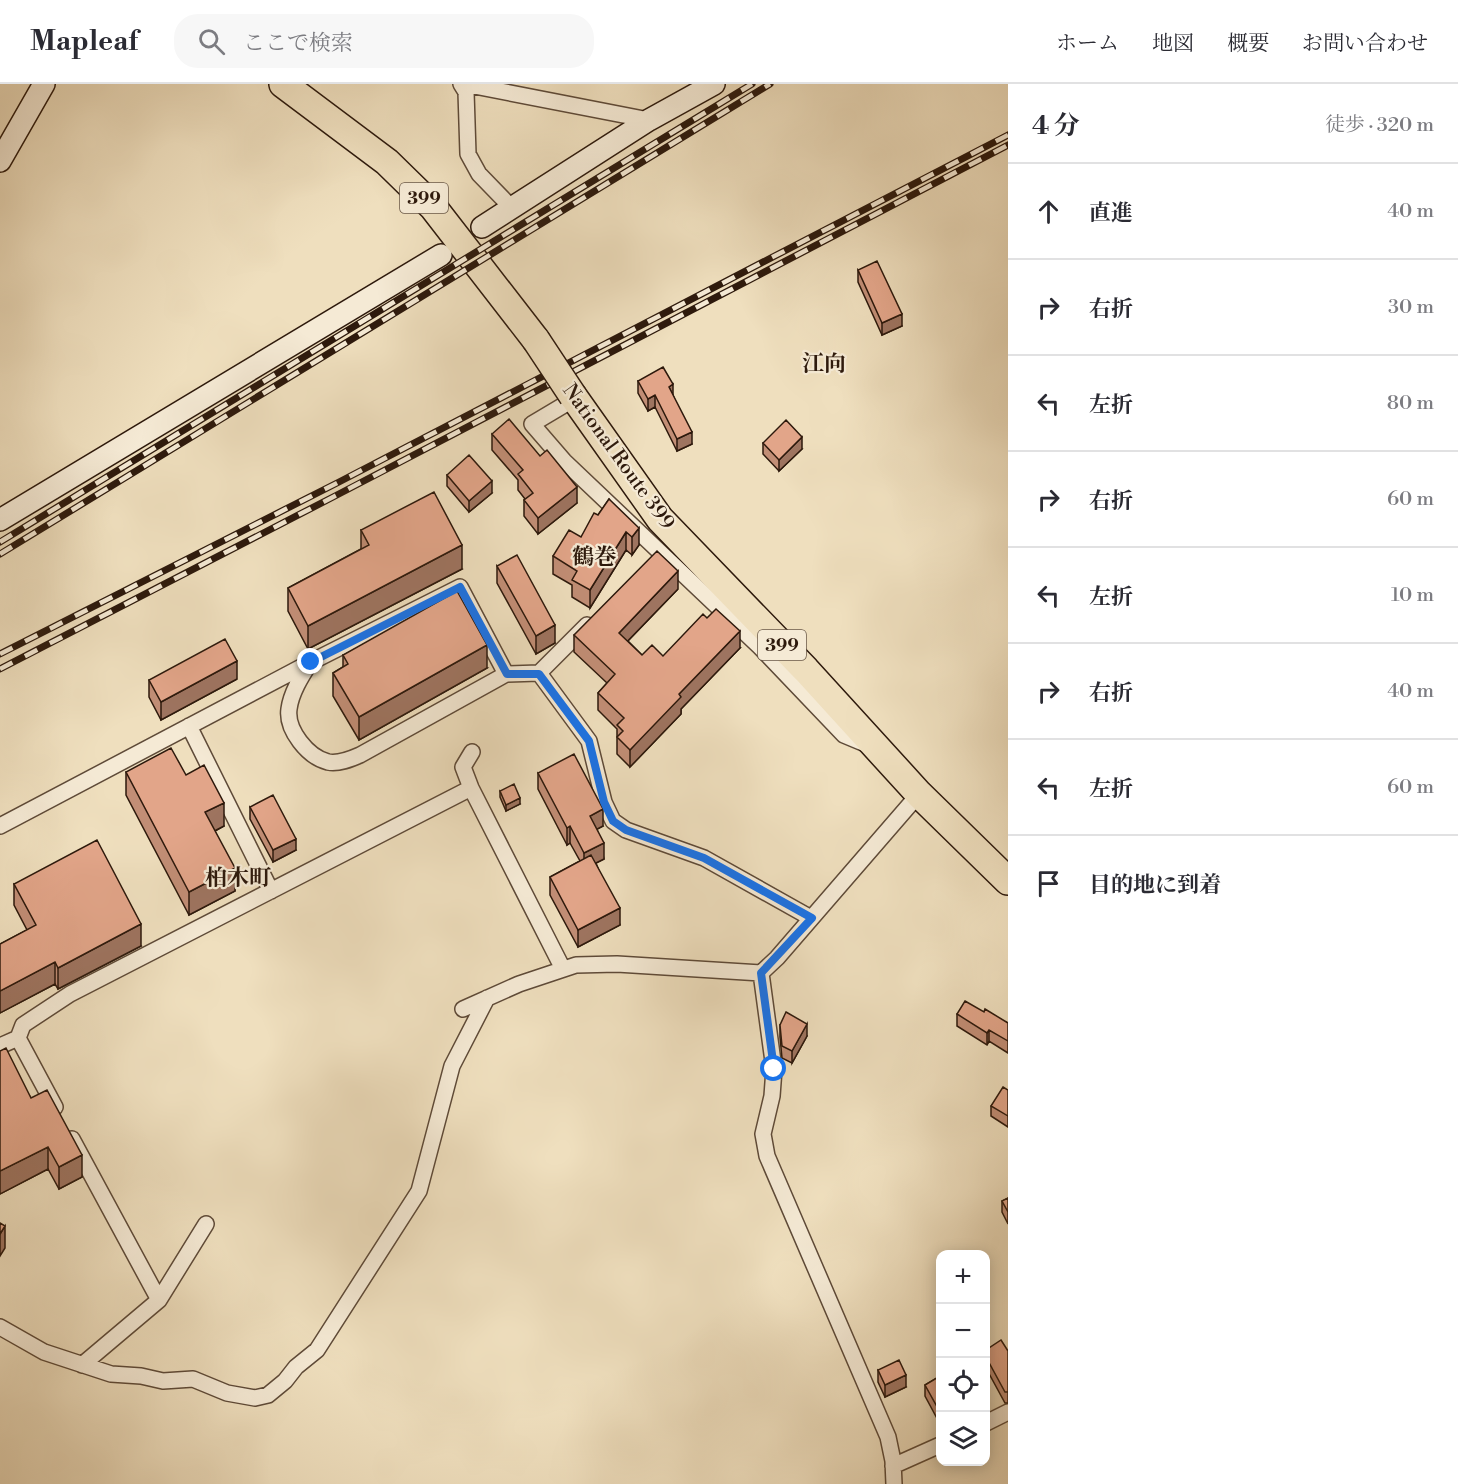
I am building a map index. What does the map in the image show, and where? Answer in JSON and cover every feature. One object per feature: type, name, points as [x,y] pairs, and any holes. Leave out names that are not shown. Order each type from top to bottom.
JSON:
[{"type":"highway","name":"National Route 399","points":[[283,84],[387,162],[434,207],[536,340],[660,519],[806,670],[918,794],[1008,882]]},
{"type":"street","points":[[0,161],[44,84]]},
{"type":"street","points":[[463,84],[649,120]]},
{"type":"street","points":[[463,84],[466,92],[468,154],[479,174],[511,207]]},
{"type":"street","points":[[482,227],[649,120],[714,84]]},
{"type":"street","points":[[0,520],[441,255]]},
{"type":"street","points":[[574,397],[532,424],[564,461],[655,556],[760,647],[844,735],[879,750]]},
{"type":"street","points":[[0,826],[311,662],[460,587],[507,674]]},
{"type":"street","points":[[311,662],[293,693],[289,718],[293,731],[307,749],[318,757],[330,762],[342,761],[360,755],[507,674],[539,674],[595,617]]},
{"type":"street","points":[[539,674],[589,741],[604,802],[613,821],[626,830],[704,858],[812,918]]},
{"type":"street","points":[[189,726],[271,891]]},
{"type":"street","points":[[471,752],[463,767],[471,788],[562,969]]},
{"type":"street","points":[[0,1046],[18,1038],[23,1025],[70,994],[471,788]]},
{"type":"street","points":[[761,973],[812,918],[918,794]]},
{"type":"street","points":[[463,1009],[519,984],[576,965],[617,964],[761,973]]},
{"type":"street","points":[[761,973],[774,1069],[772,1095],[763,1134],[767,1156],[888,1437],[894,1484]]},
{"type":"street","points":[[0,1328],[44,1352],[111,1374],[141,1376],[163,1381],[193,1379],[227,1393],[255,1398],[268,1395],[317,1350],[419,1191],[452,1066],[487,998]]},
{"type":"street","points":[[18,1038],[159,1300]]},
{"type":"street","points":[[82,1365],[159,1300],[206,1224]]},
{"type":"street","points":[[990,1421],[1008,1412]]},
{"type":"street","points":[[893,1466],[936,1447]]},
{"type":"building","points":[[877,261],[902,314],[882,323],[858,270]]},
{"type":"building","points":[[663,367],[673,384],[669,387],[692,432],[677,439],[655,395],[648,399],[638,381]]},
{"type":"building","points":[[509,419],[540,456],[547,450],[577,487],[538,518],[524,500],[533,493],[518,474],[523,470],[492,434]]},
{"type":"building","points":[[786,420],[802,437],[779,460],[763,443]]},
{"type":"building","points":[[469,455],[492,481],[469,501],[447,475]]},
{"type":"building","points":[[434,492],[462,545],[308,626],[288,588],[369,545],[361,530]]},
{"type":"building","points":[[609,499],[639,528],[632,537],[626,532],[590,590],[572,580],[577,571],[553,556],[569,530],[581,537],[594,513],[598,515]]},
{"type":"building","points":[[657,551],[678,571],[619,633],[642,655],[652,645],[663,656],[703,614],[707,618],[716,609],[740,631],[679,694],[681,697],[630,750],[617,737],[623,731],[617,725],[624,718],[598,693],[615,674],[574,635]]},
{"type":"building","points":[[517,555],[555,625],[536,636],[497,566]]},
{"type":"building","points":[[457,591],[487,645],[359,717],[333,673],[348,664],[343,655]]},
{"type":"building","points":[[225,639],[237,661],[161,702],[149,680]]},
{"type":"building","points":[[171,748],[186,775],[204,765],[224,803],[205,812],[235,868],[189,892],[126,772]]},
{"type":"building","points":[[574,754],[603,809],[590,816],[604,843],[584,853],[570,826],[567,828],[538,773]]},
{"type":"building","points":[[514,784],[520,798],[506,805],[500,791]]},
{"type":"building","points":[[273,795],[296,839],[273,850],[250,807]]},
{"type":"building","points":[[97,840],[141,924],[58,968],[55,962],[0,991],[0,944],[36,925],[14,884]]},
{"type":"building","points":[[591,855],[620,908],[578,930],[550,877]]},
{"type":"building","points":[[965,1001],[984,1012],[985,1009],[1008,1023],[1008,1041],[989,1030],[987,1033],[957,1014]]},
{"type":"building","points":[[786,1012],[807,1024],[792,1051],[782,1046],[780,1025]]},
{"type":"building","points":[[6,1048],[31,1098],[47,1090],[82,1155],[59,1167],[48,1147],[0,1171],[0,1051]]},
{"type":"building","points":[[1003,1087],[1008,1090],[1008,1116],[991,1106]]},
{"type":"building","points":[[1008,1198],[1008,1212],[1002,1201]]},
{"type":"building","points":[[0,1223],[5,1226],[0,1234]]},
{"type":"building","points":[[1001,1340],[1008,1351],[1008,1392],[1005,1392],[990,1364],[990,1347]]},
{"type":"building","points":[[899,1360],[906,1375],[885,1385],[878,1370]]},
{"type":"building","points":[[936,1378],[936,1405],[925,1385]]},
{"type":"railway","points":[[0,542],[752,84]]},
{"type":"railway","points":[[0,554],[770,84]]},
{"type":"railway","points":[[0,654],[339,482],[1008,135]]},
{"type":"railway","points":[[0,669],[1008,145]]},
{"type":"district","name":"江向","points":[[824,364]]},
{"type":"district","name":"鶴巻","points":[[594,557]]},
{"type":"district","name":"柏木町","points":[[238,878]]},
{"type":"route","points":[[311,662],[460,587],[507,674],[539,674],[589,741],[604,802],[613,821],[626,830],[677,846],[704,858],[812,918],[761,973],[774,1069]]}]
